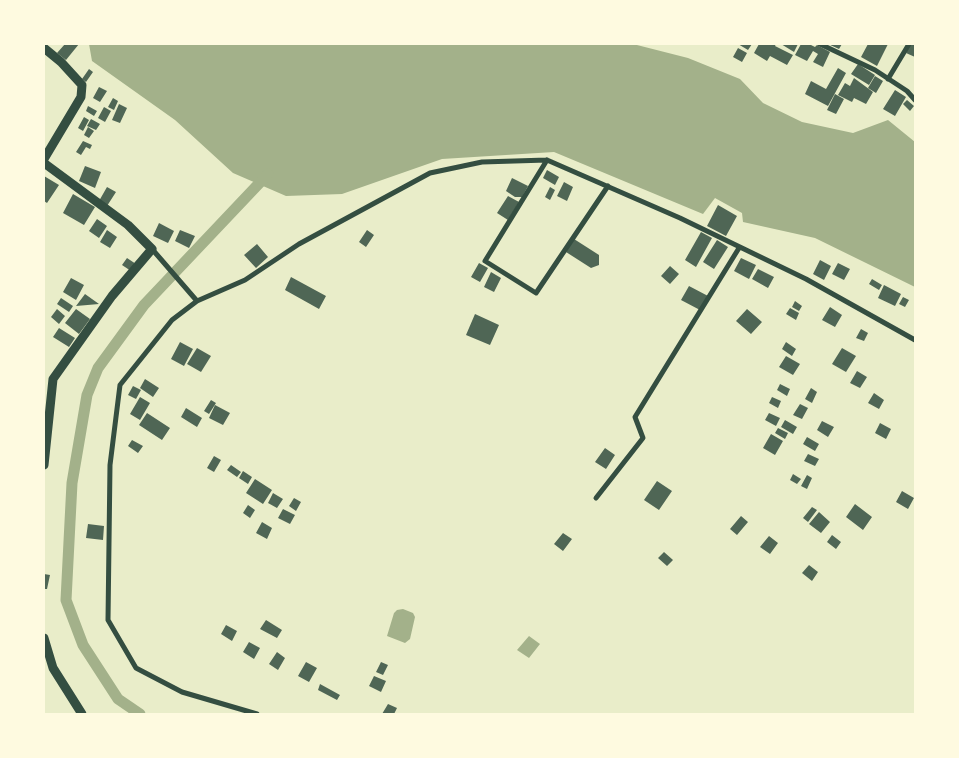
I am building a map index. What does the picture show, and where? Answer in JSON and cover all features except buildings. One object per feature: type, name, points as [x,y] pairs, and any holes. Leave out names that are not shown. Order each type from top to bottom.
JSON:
[{"type":"street","points":[[820,44],[858,61],[888,78],[907,91],[915,100]]},
{"type":"street","points":[[888,78],[909,44]]},
{"type":"street","points":[[44,48],[62,62],[82,85],[81,97],[44,159]]},
{"type":"street","points":[[547,160],[485,261],[536,292],[608,186]]},
{"type":"street","points":[[257,714],[182,692],[136,668],[108,620],[110,465],[120,385],[172,320],[197,301],[245,280],[299,244],[430,173],[482,162],[547,160],[680,218],[814,283],[915,340]]},
{"type":"street","points":[[44,163],[128,225],[152,249],[197,301]]},
{"type":"street","points":[[596,498],[643,438],[635,417],[720,283],[739,248]]},
{"type":"street","points":[[44,465],[53,379],[112,296],[152,249]]},
{"type":"street","points":[[44,638],[53,668],[82,714]]},
{"type":"shaded area","points":[[89,44],[633,44],[688,58],[740,79],[763,103],[802,122],[853,133],[888,120],[915,142],[915,287],[815,238],[743,222],[742,213],[715,198],[703,214],[554,152],[442,159],[342,194],[286,196],[233,173],[175,120],[92,61]]},
{"type":"shaded area","points":[[403,609],[413,613],[415,617],[410,639],[405,643],[387,636],[394,613],[397,610]]},
{"type":"shaded area","points":[[529,636],[540,644],[529,658],[517,650]]},
{"type":"waterway","points":[[140,714],[118,699],[83,645],[66,600],[72,483],[87,395],[98,368],[144,305],[268,174]]}]
